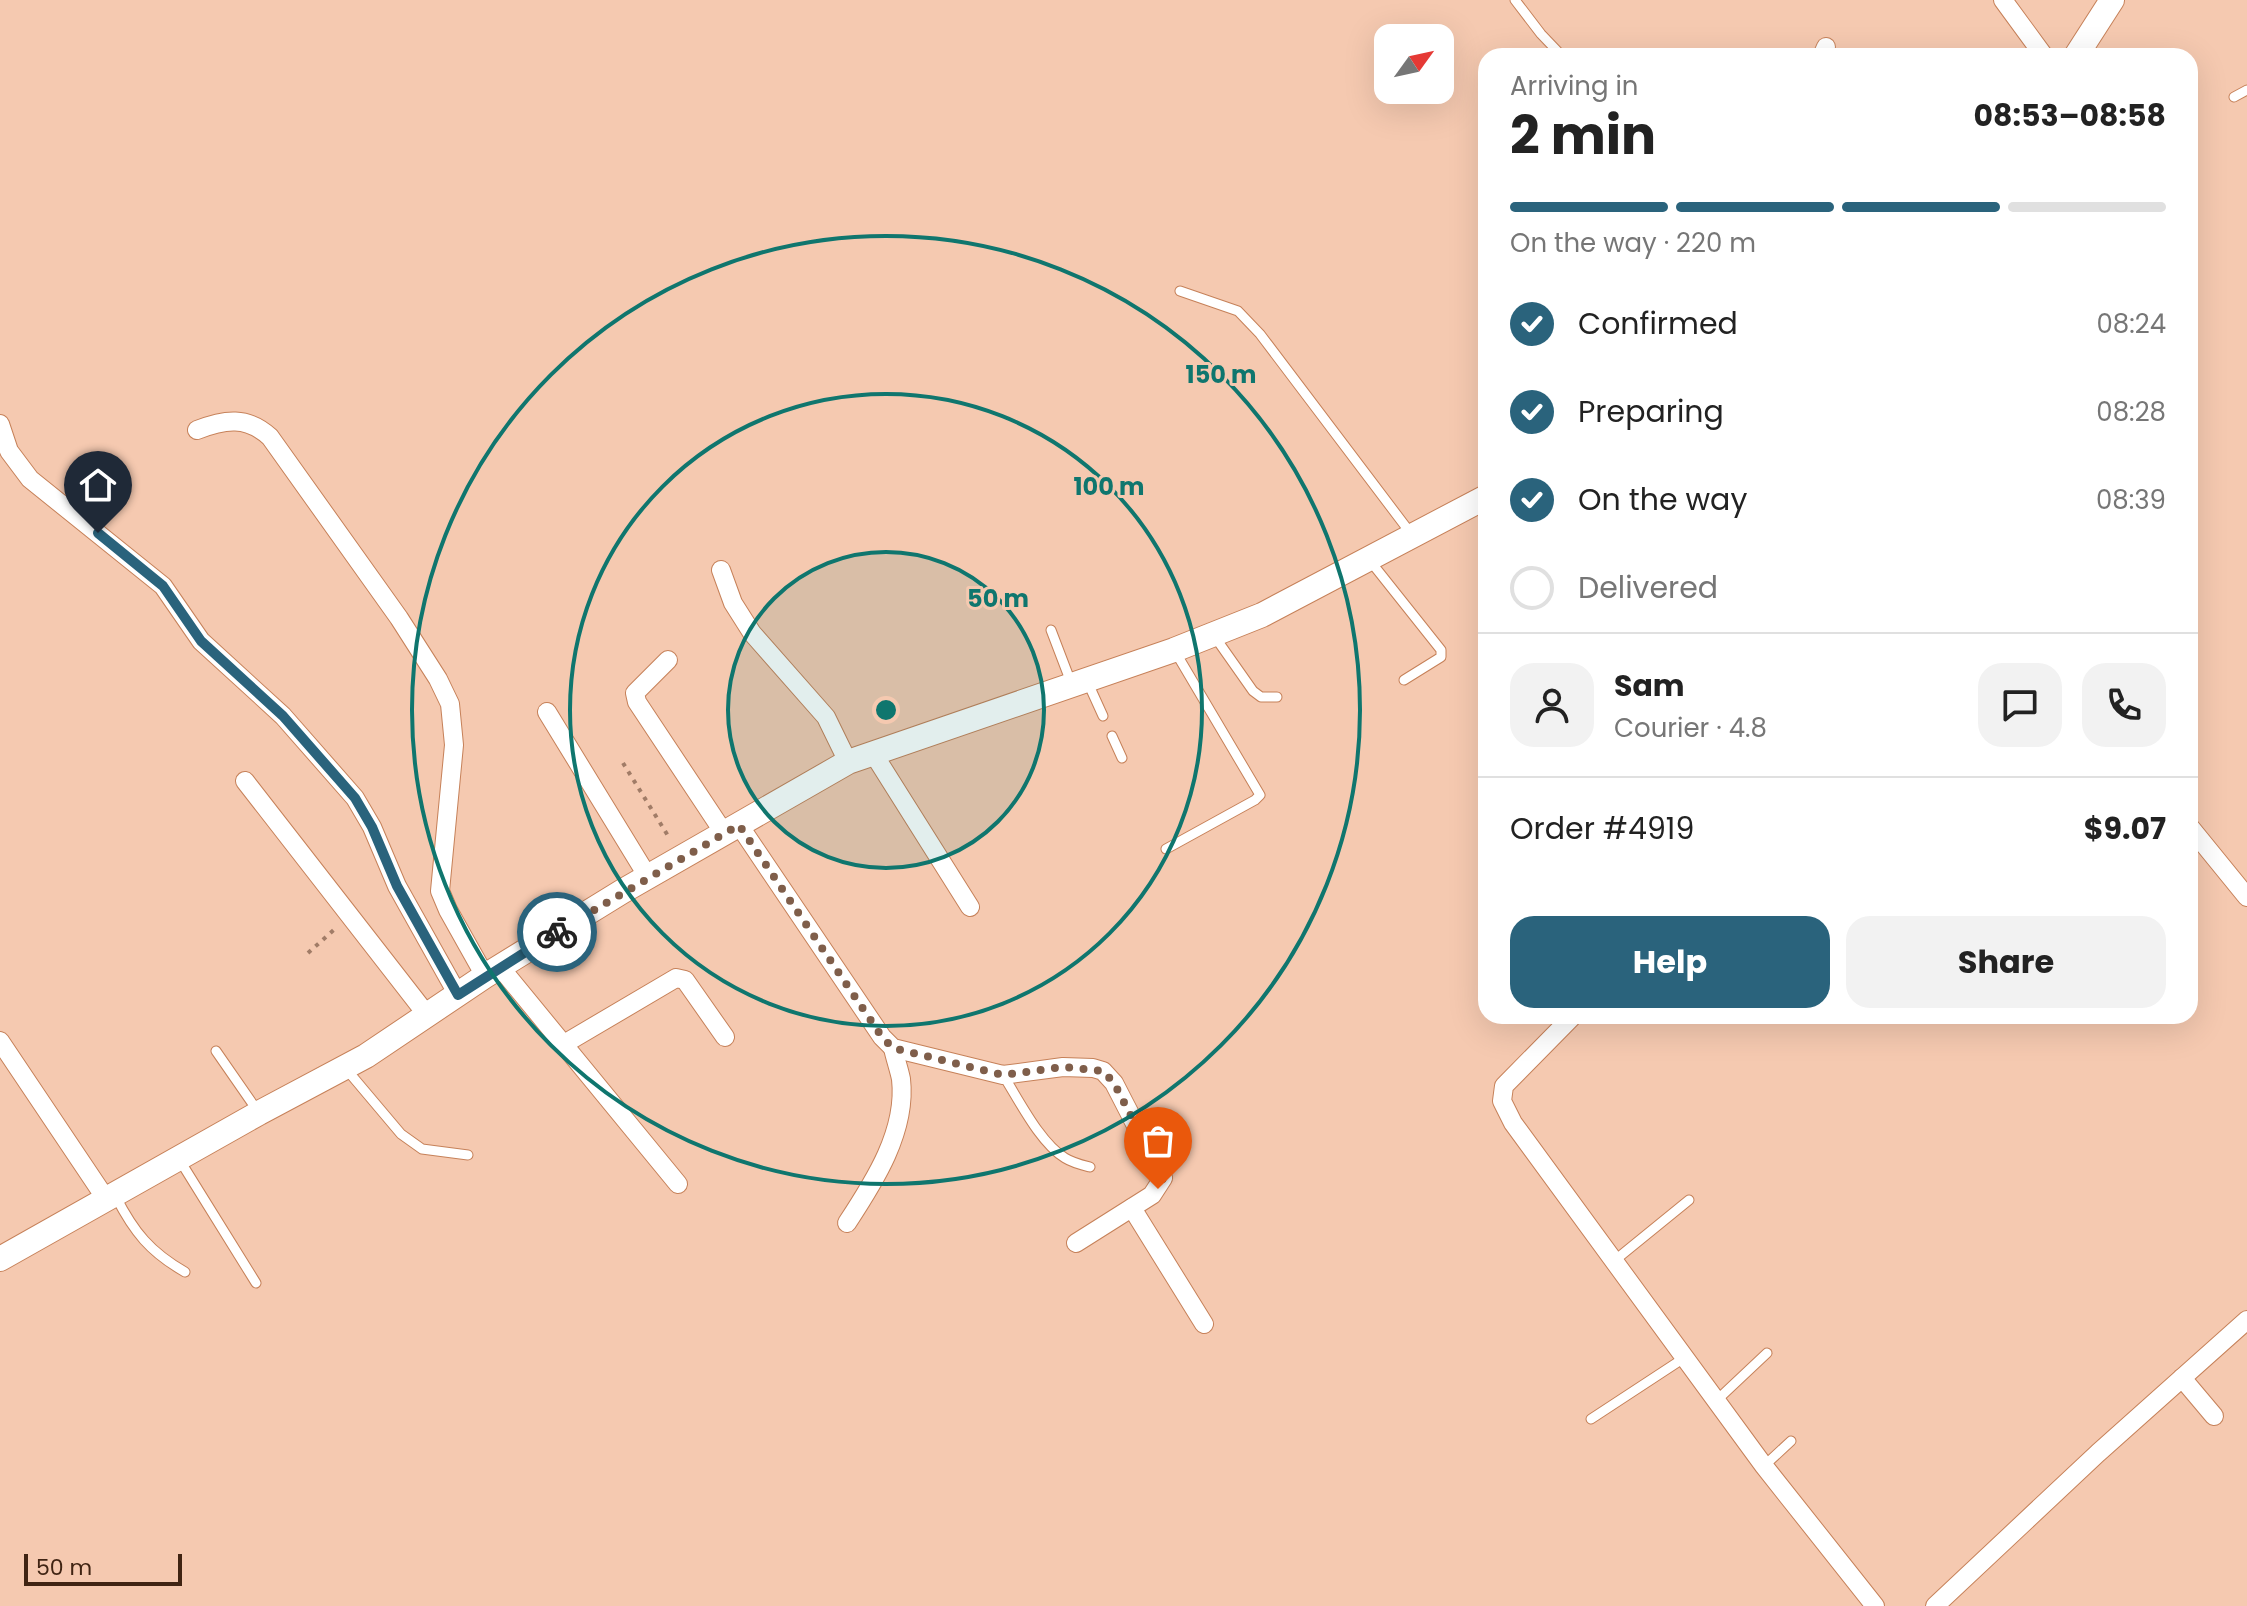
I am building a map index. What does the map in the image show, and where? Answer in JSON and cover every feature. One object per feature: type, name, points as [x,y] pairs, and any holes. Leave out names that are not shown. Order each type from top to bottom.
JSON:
[{"type":"street","points":[[2003,0],[2038,48]]},
{"type":"street","points":[[2081,48],[2112,0]]},
{"type":"street","points":[[197,430],[222,420],[256,425],[270,437],[399,618],[438,679],[450,704],[454,745],[440,891],[448,910],[493,972],[564,1044],[678,1184]]},
{"type":"street","points":[[0,424],[9,451],[30,479],[163,586],[201,641],[283,716],[355,798],[372,827],[397,886],[458,995]]},
{"type":"street","points":[[0,1259],[345,1067],[648,877],[848,762],[1174,650],[1262,615],[1478,501]]},
{"type":"street","points":[[721,570],[733,603],[752,633],[826,717],[848,762]]},
{"type":"street","points":[[668,660],[635,693],[637,702],[893,1048],[901,1080],[897,1127],[873,1184],[847,1223]]},
{"type":"street","points":[[547,712],[648,877]]},
{"type":"street","points":[[873,753],[970,907]]},
{"type":"street","points":[[245,781],[427,1015]]},
{"type":"street","points":[[2198,837],[2247,897]]},
{"type":"street","points":[[564,1044],[676,978],[685,980],[725,1037]]},
{"type":"street","points":[[1565,1024],[1504,1086],[1502,1101],[1513,1123],[1764,1466],[1875,1606]]},
{"type":"street","points":[[0,1041],[110,1196]]},
{"type":"street","points":[[893,1048],[1003,1075],[1063,1067],[1103,1071],[1114,1083],[1163,1178],[1152,1195],[1076,1243]]},
{"type":"street","points":[[1132,1208],[1204,1324]]},
{"type":"street","points":[[1935,1606],[2247,1322]]},
{"type":"street","points":[[2182,1378],[2214,1416]]},
{"type":"lane","points":[[1515,0],[1554,48]]},
{"type":"lane","points":[[2234,97],[2247,90]]},
{"type":"lane","points":[[1180,291],[1238,311],[1412,535]]},
{"type":"lane","points":[[1368,559],[1441,650],[1441,657],[1404,680]]},
{"type":"lane","points":[[1051,630],[1103,716]]},
{"type":"lane","points":[[1213,634],[1253,691],[1261,697],[1277,697]]},
{"type":"lane","points":[[1166,849],[1260,795],[1174,650]]},
{"type":"lane","points":[[1112,736],[1122,758]]},
{"type":"lane","points":[[216,1051],[259,1113]]},
{"type":"lane","points":[[345,1067],[401,1134],[422,1149],[468,1155]]},
{"type":"lane","points":[[1003,1075],[1058,1153],[1069,1161],[1090,1167]]},
{"type":"lane","points":[[179,1159],[256,1283]]},
{"type":"lane","points":[[110,1196],[138,1235],[159,1257],[185,1272]]},
{"type":"lane","points":[[1613,1262],[1689,1200]]},
{"type":"lane","points":[[1716,1401],[1767,1353]]},
{"type":"lane","points":[[1591,1419],[1684,1358]]},
{"type":"lane","points":[[1764,1466],[1791,1441]]},
{"type":"path","points":[[623,763],[682,857]]},
{"type":"path","points":[[308,953],[350,916]]},
{"type":"way so far","points":[[557,932],[739,825],[882,1037],[893,1048],[1003,1075],[1063,1067],[1103,1071],[1114,1083],[1163,1178],[1158,1189]]},
{"type":"route","points":[[98,533],[163,586],[201,641],[283,716],[355,798],[372,827],[397,886],[458,995],[557,932]]}]
